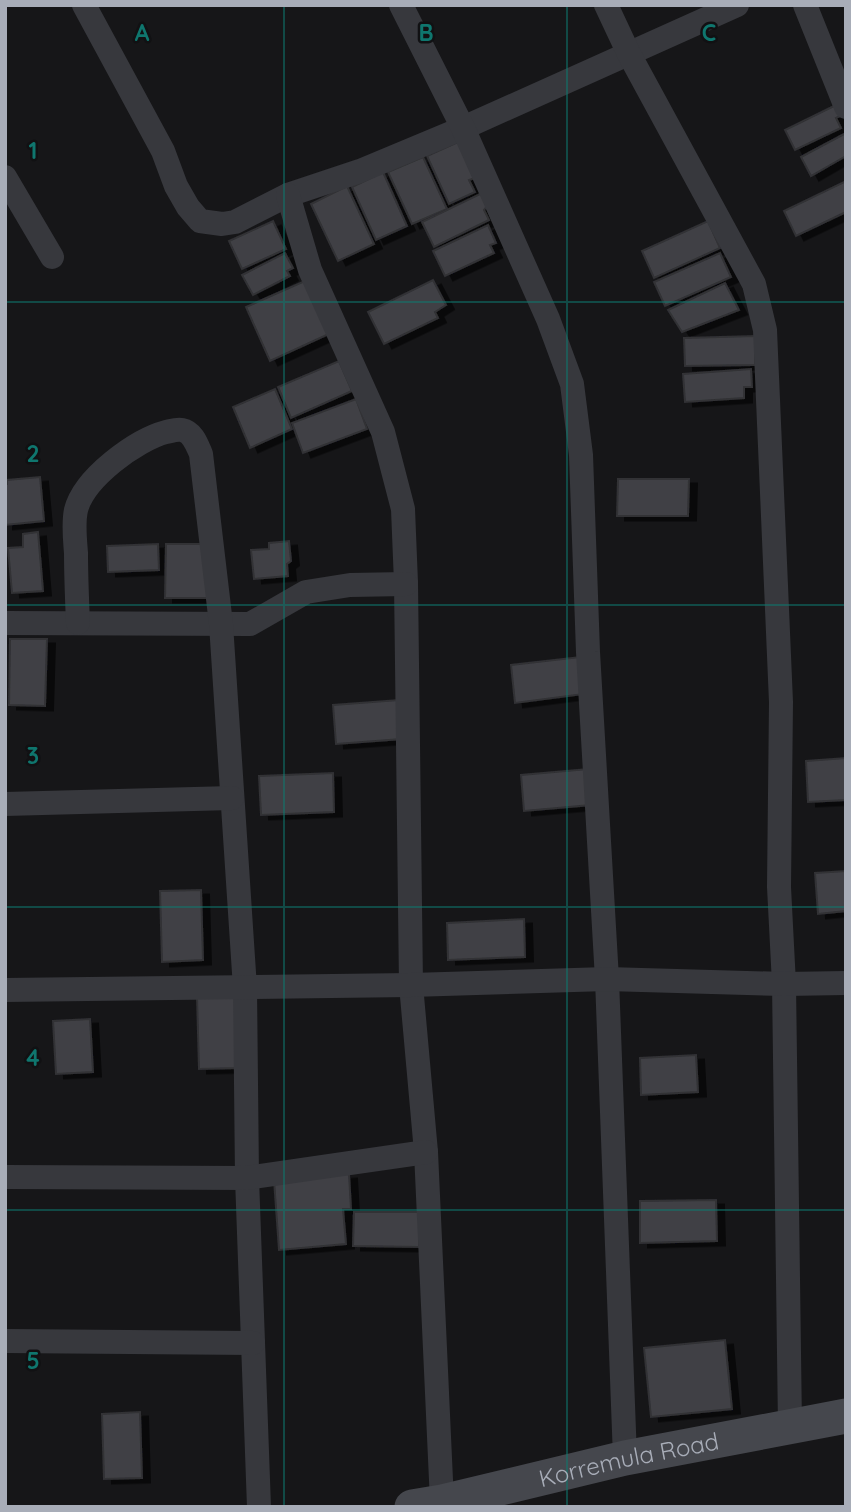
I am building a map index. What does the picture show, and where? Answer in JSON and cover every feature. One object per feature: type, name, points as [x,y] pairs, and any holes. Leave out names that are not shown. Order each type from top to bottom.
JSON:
[{"type":"street","points":[[84,5],[163,151],[176,186],[188,208],[200,221],[222,224],[235,222],[288,195],[360,171],[463,128],[737,5]]},
{"type":"street","points":[[401,5],[463,128],[548,319],[572,384],[581,455],[588,652],[607,979],[625,1458]]},
{"type":"street","points":[[606,5],[629,54],[754,284],[765,330],[781,702],[779,887],[784,984],[790,1426]]},
{"type":"street","points":[[805,5],[846,107]]},
{"type":"street","points":[[5,177],[52,257]]},
{"type":"street","points":[[288,195],[310,270],[383,432],[403,509],[411,985],[426,1152],[427,1504]]},
{"type":"street","points":[[78,623],[76,510],[86,490],[109,465],[131,448],[153,436],[183,430],[193,437],[203,463],[220,624],[245,988],[247,1178],[259,1507]]},
{"type":"street","points":[[5,623],[250,624],[306,592],[350,585],[406,584]]},
{"type":"street","points":[[5,804],[232,798]]},
{"type":"street","points":[[5,990],[411,985],[607,979],[846,983]]},
{"type":"street","points":[[5,1177],[247,1178],[426,1152]]},
{"type":"street","points":[[5,1341],[253,1343]]},
{"type":"street","name":"Korremula Road","points":[[427,1504],[625,1458],[846,1416]]},
{"type":"building","points":[[838,104],[842,115],[836,118],[841,128],[795,150],[785,130]]},
{"type":"building","points":[[846,133],[846,156],[811,176],[801,157]]},
{"type":"building","points":[[458,142],[475,178],[469,180],[475,192],[449,204],[427,156]]},
{"type":"building","points":[[423,157],[447,209],[412,224],[388,172]]},
{"type":"building","points":[[383,172],[407,226],[376,240],[352,187]]},
{"type":"building","points":[[846,181],[846,212],[796,236],[784,211]]},
{"type":"building","points":[[347,186],[374,244],[338,261],[311,204]]},
{"type":"building","points":[[482,193],[488,205],[484,210],[489,220],[434,247],[422,222]]},
{"type":"building","points":[[273,221],[286,249],[242,269],[229,241]]},
{"type":"building","points":[[708,221],[720,248],[654,278],[642,251]]},
{"type":"building","points":[[488,225],[496,243],[490,245],[494,253],[445,276],[433,251]]},
{"type":"building","points":[[285,253],[293,268],[287,271],[290,276],[253,295],[242,275]]},
{"type":"building","points":[[720,253],[731,277],[665,306],[654,282]]},
{"type":"building","points":[[307,280],[331,333],[270,361],[246,307]]},
{"type":"building","points":[[433,280],[446,305],[435,312],[438,318],[384,344],[368,312]]},
{"type":"building","points":[[725,283],[739,310],[682,332],[668,310]]},
{"type":"building","points":[[755,336],[755,365],[685,366],[684,338]]},
{"type":"building","points":[[339,361],[352,391],[291,418],[278,387]]},
{"type":"building","points":[[751,369],[752,387],[744,387],[744,398],[685,402],[683,374]]},
{"type":"building","points":[[275,389],[292,429],[250,448],[233,407]]},
{"type":"building","points":[[356,399],[367,429],[303,453],[292,423]]},
{"type":"building","points":[[40,477],[44,521],[5,525],[7,480]]},
{"type":"building","points":[[618,479],[689,479],[688,516],[617,516]]},
{"type":"building","points":[[38,532],[43,591],[12,593],[8,548],[23,547],[23,534]]},
{"type":"building","points":[[289,541],[291,561],[287,564],[288,576],[254,579],[251,550],[269,549],[269,543]]},
{"type":"building","points":[[158,544],[159,570],[108,572],[107,546]]},
{"type":"building","points":[[166,544],[209,544],[209,598],[165,598]]},
{"type":"building","points":[[10,639],[47,639],[45,706],[9,705]]},
{"type":"building","points":[[580,657],[584,694],[515,703],[511,665]]},
{"type":"building","points":[[399,700],[402,739],[336,744],[333,705]]},
{"type":"building","points":[[846,758],[846,800],[808,802],[806,761]]},
{"type":"building","points":[[588,769],[591,805],[524,811],[521,775]]},
{"type":"building","points":[[333,773],[334,812],[261,815],[259,776]]},
{"type":"building","points":[[846,871],[846,911],[818,914],[815,873]]},
{"type":"building","points":[[201,890],[203,960],[162,962],[160,891]]},
{"type":"building","points":[[524,919],[525,957],[448,960],[447,923]]},
{"type":"building","points":[[235,995],[238,1068],[199,1069],[197,997]]},
{"type":"building","points":[[90,1019],[93,1072],[56,1074],[53,1021]]},
{"type":"building","points":[[696,1055],[698,1092],[641,1095],[640,1058]]},
{"type":"building","points":[[349,1174],[351,1209],[343,1209],[346,1244],[279,1250],[274,1180]]},
{"type":"building","points":[[716,1200],[717,1241],[640,1243],[640,1201]]},
{"type":"building","points":[[354,1212],[420,1212],[419,1247],[353,1246]]},
{"type":"building","points":[[725,1340],[732,1409],[651,1417],[644,1348]]},
{"type":"building","points":[[140,1412],[142,1478],[104,1479],[102,1414]]}]
